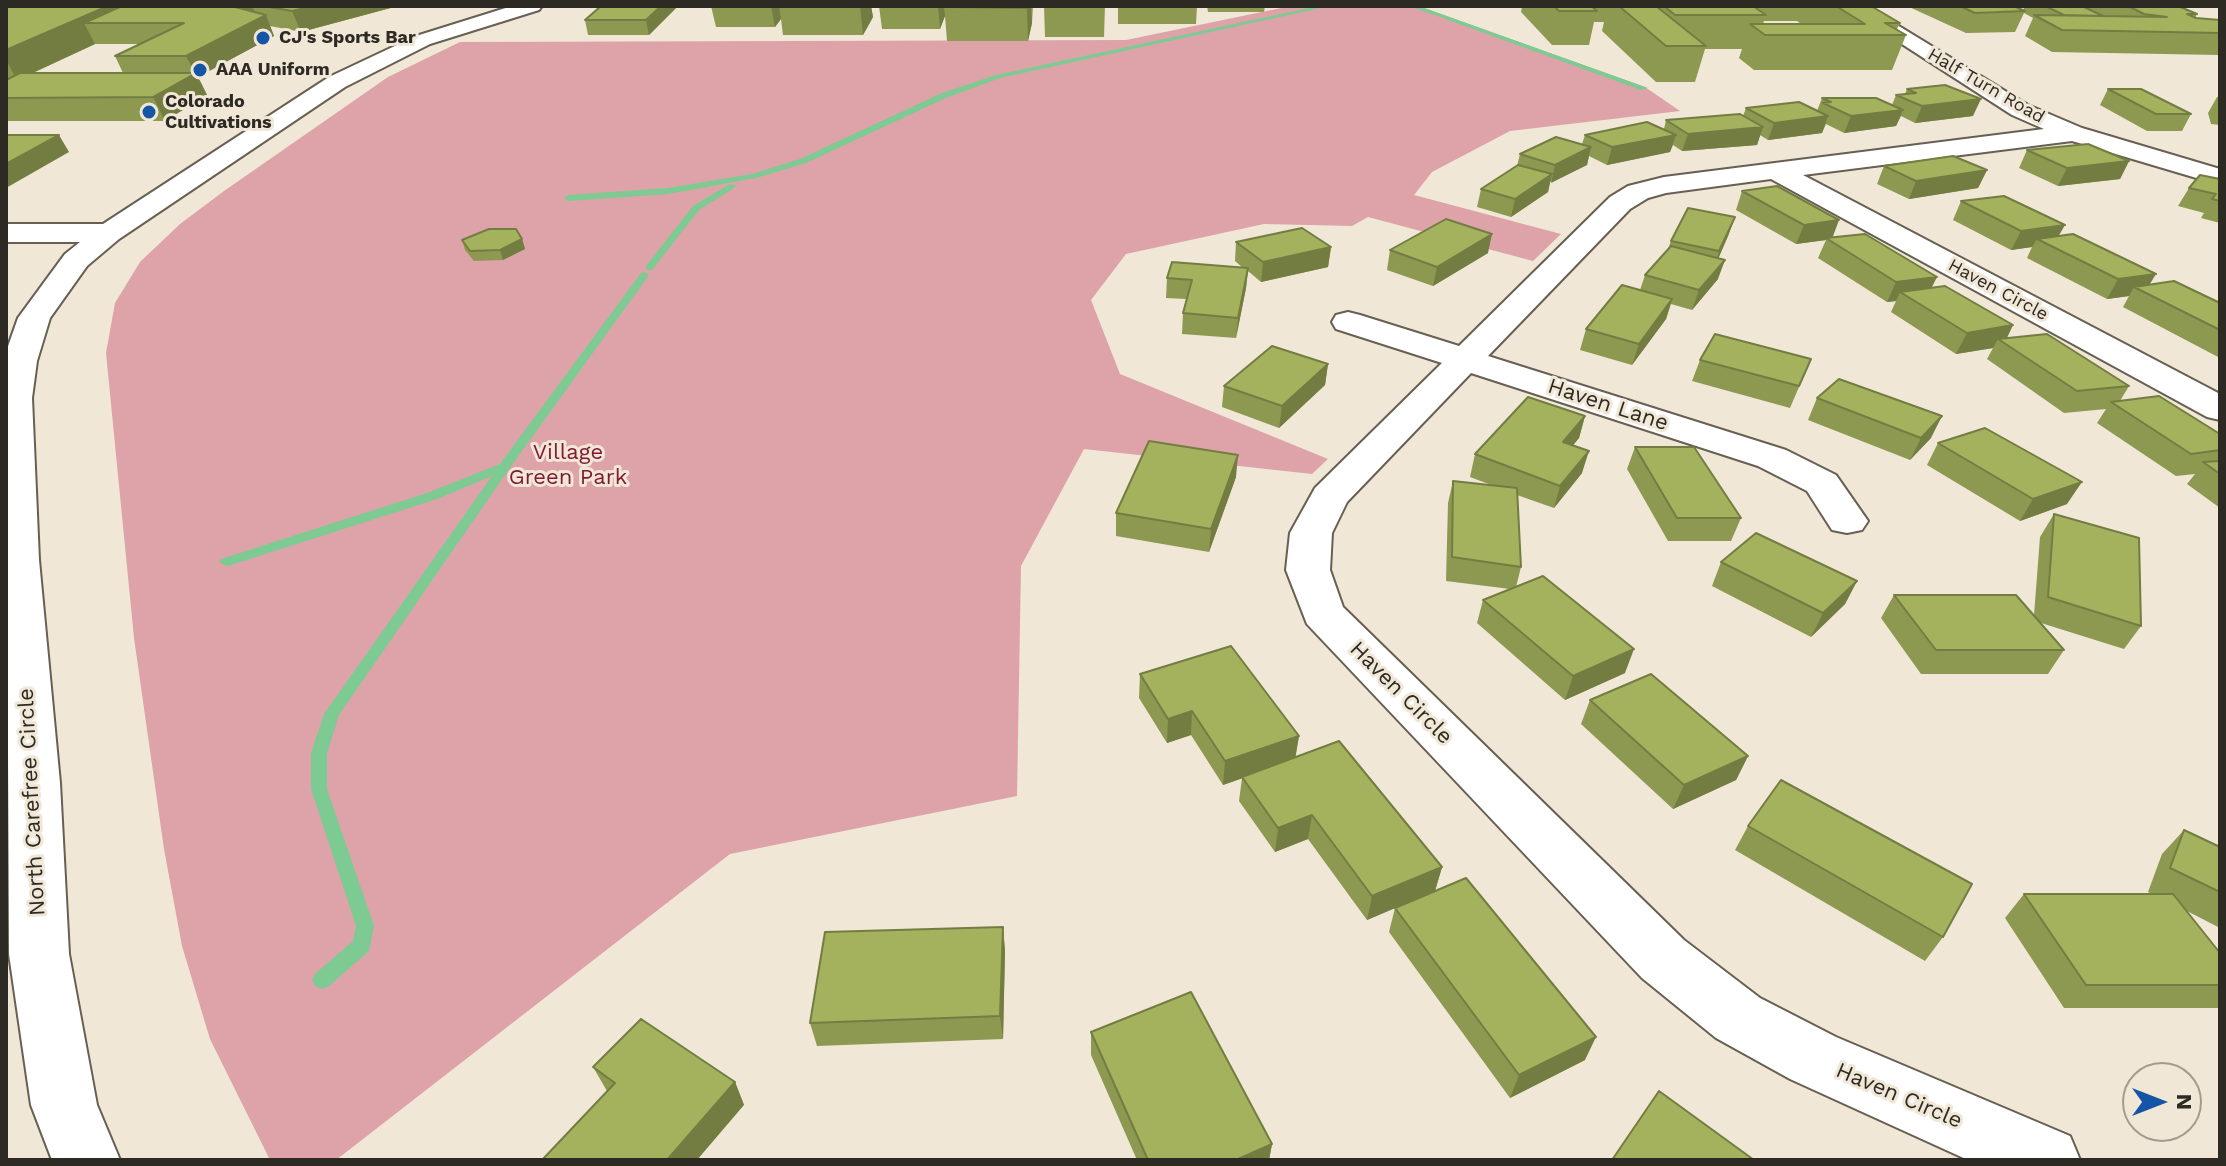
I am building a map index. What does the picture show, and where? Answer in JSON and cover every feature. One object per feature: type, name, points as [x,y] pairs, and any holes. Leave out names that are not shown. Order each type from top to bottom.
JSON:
[{"type":"street","name":"North Carefree Circle","points":[[86,1160],[64,1105],[39,954],[34,783],[17,560],[14,398],[20,361],[34,318],[76,260],[109,233],[357,70],[423,40],[532,6]]},
{"type":"street","name":"Half Turn Road","points":[[1853,6],[2020,110],[2073,133],[2220,177]]},
{"type":"street","name":"Haven Circle","points":[[2046,1160],[1813,1058],[1738,1018],[1663,959],[1323,613],[1308,570],[1311,533],[1329,497],[1620,203],[1638,192],[1664,185],[2073,133]]},
{"type":"street","name":"Haven Circle","points":[[1775,171],[2220,409]]},
{"type":"street","points":[[6,233],[109,233]]},
{"type":"street","name":"Haven Lane","points":[[1348,322],[1772,458],[1822,483],[1847,521]]},
{"type":"green space","name":"Village Green Park","points":[[1291,6],[1418,6],[1645,87],[1680,111],[1510,131],[1432,172],[1414,195],[1561,234],[1533,261],[1368,217],[1352,226],[1264,224],[1126,254],[1091,300],[1120,374],[1328,459],[1312,474],[1084,449],[1021,566],[1017,796],[730,854],[336,1160],[270,1160],[210,1039],[182,946],[164,849],[134,638],[106,353],[115,303],[140,262],[180,224],[224,191],[388,77],[460,42],[1126,40]]},
{"type":"building","points":[[6,6],[108,6],[6,50]]},
{"type":"building","points":[[122,6],[238,6],[235,7],[266,15],[186,56],[115,56],[184,23],[84,23]]},
{"type":"building","points":[[264,6],[313,6],[292,11]]},
{"type":"building","points":[[601,6],[661,6],[646,20],[585,20]]},
{"type":"building","points":[[1027,6],[1027,8],[944,7]]},
{"type":"building","points":[[1554,6],[1591,6],[1597,11],[1559,11]]},
{"type":"building","points":[[1619,6],[1656,6],[1706,46],[1666,46]]},
{"type":"building","points":[[1664,6],[1753,6],[1766,15],[1675,15]]},
{"type":"building","points":[[1836,6],[1871,6],[1900,23],[1885,23],[1906,35],[1765,35],[1750,24],[1865,24]]},
{"type":"building","points":[[1960,6],[2013,6],[2025,11],[1975,13]]},
{"type":"building","points":[[2045,6],[2082,6],[2103,16],[2064,15]]},
{"type":"building","points":[[2128,6],[2178,6],[2197,14],[2187,14],[2196,18],[2220,20],[2220,33],[2062,30],[2034,15],[2167,17],[2144,14]]},
{"type":"building","points":[[20,73],[196,73],[153,97],[6,98],[6,80]]},
{"type":"building","points":[[1945,85],[1981,99],[1922,106],[1896,95],[1916,93],[1907,89]]},
{"type":"building","points":[[2108,89],[2141,89],[2191,114],[2156,114]]},
{"type":"building","points":[[1822,98],[1876,98],[1903,110],[1851,116],[1823,103],[1831,102]]},
{"type":"building","points":[[1799,102],[1828,116],[1774,123],[1746,108]]},
{"type":"building","points":[[1740,114],[1763,127],[1688,134],[1666,120]]},
{"type":"building","points":[[1647,122],[1676,135],[1612,147],[1585,135]]},
{"type":"building","points":[[6,135],[59,135],[6,164]]},
{"type":"building","points":[[1556,137],[1591,147],[1555,165],[1520,154]]},
{"type":"building","points":[[2088,144],[2129,161],[2067,168],[2027,150]]},
{"type":"building","points":[[1953,156],[1987,170],[1916,181],[1884,166]]},
{"type":"building","points":[[1518,165],[1552,174],[1515,199],[1481,189]]},
{"type":"building","points":[[2200,175],[2220,179],[2220,201],[2212,199],[2216,194],[2189,188]]},
{"type":"building","points":[[1777,186],[1839,220],[1804,225],[1742,191]]},
{"type":"building","points":[[2004,196],[2065,225],[2021,231],[1961,201]]},
{"type":"building","points":[[1688,208],[1735,217],[1719,251],[1671,241]]},
{"type":"building","points":[[1446,219],[1492,234],[1437,267],[1390,250]]},
{"type":"building","points":[[1302,228],[1331,247],[1263,262],[1236,242]]},
{"type":"building","points":[[489,229],[516,229],[522,239],[500,250],[470,251],[462,240]]},
{"type":"building","points":[[1865,234],[1937,277],[1896,282],[1826,238]]},
{"type":"building","points":[[2073,234],[2156,274],[2118,279],[2037,239]]},
{"type":"building","points":[[1671,246],[1725,260],[1699,290],[1645,275]]},
{"type":"building","points":[[1172,262],[1248,268],[1238,318],[1183,313],[1192,280],[1167,278]]},
{"type":"building","points":[[2174,281],[2220,303],[2220,330],[2134,287]]},
{"type":"building","points":[[1622,285],[1672,299],[1639,344],[1586,329]]},
{"type":"building","points":[[1945,286],[2013,325],[1967,333],[1900,292]]},
{"type":"building","points":[[1715,334],[1811,359],[1799,386],[1700,360]]},
{"type":"building","points":[[2047,334],[2129,386],[2077,391],[1998,339]]},
{"type":"building","points":[[1272,346],[1328,364],[1282,406],[1224,386]]},
{"type":"building","points":[[1839,379],[1942,416],[1921,438],[1817,398]]},
{"type":"building","points":[[2159,396],[2220,434],[2220,450],[2191,454],[2111,402]]},
{"type":"building","points":[[1528,397],[1585,416],[1563,442],[1589,451],[1560,486],[1475,454]]},
{"type":"building","points":[[1985,428],[2082,482],[2033,499],[1938,443]]},
{"type":"building","points":[[1149,441],[1238,455],[1211,529],[1116,513]]},
{"type":"building","points":[[1635,447],[1694,447],[1741,518],[1677,518]]},
{"type":"building","points":[[2220,461],[2220,474],[2203,462]]},
{"type":"building","points":[[1453,481],[1517,488],[1521,567],[1452,557]]},
{"type":"building","points":[[2054,514],[2139,538],[2141,626],[2048,597]]},
{"type":"building","points":[[1756,533],[1857,581],[1823,613],[1721,562]]},
{"type":"building","points":[[1543,576],[1634,649],[1573,676],[1483,600]]},
{"type":"building","points":[[1894,595],[2016,595],[2064,650],[1936,650]]},
{"type":"building","points":[[1231,646],[1299,736],[1225,761],[1192,711],[1168,719],[1140,674]]},
{"type":"building","points":[[1651,674],[1748,756],[1684,785],[1590,700]]},
{"type":"building","points":[[1339,741],[1442,867],[1372,896],[1312,815],[1278,828],[1242,777]]},
{"type":"building","points":[[1781,780],[1972,884],[1943,937],[1748,826]]},
{"type":"building","points":[[2184,830],[2220,847],[2220,892],[2170,868]]},
{"type":"building","points":[[1466,878],[1596,1037],[1519,1075],[1395,908]]},
{"type":"building","points":[[2024,894],[2173,894],[2220,953],[2220,985],[2086,985]]},
{"type":"building","points":[[1003,927],[1000,1016],[810,1023],[825,932]]},
{"type":"building","points":[[1191,992],[1272,1144],[1236,1160],[1148,1160],[1091,1032]]},
{"type":"building","points":[[641,1019],[735,1082],[667,1160],[542,1160],[615,1083],[593,1067]]},
{"type":"building","points":[[1659,1091],[1754,1160],[1612,1160]]},
{"type":"waterway","points":[[568,198],[668,191],[753,176],[803,161],[945,95],[998,76],[1327,6]]},
{"type":"waterway","points":[[1413,6],[1644,88]]},
{"type":"waterway","points":[[649,268],[696,208],[733,186]]},
{"type":"waterway","points":[[322,980],[362,945],[365,926],[319,789],[319,753],[332,714],[504,467],[644,275]]},
{"type":"waterway","points":[[226,562],[432,496],[502,467]]},
{"type":"place","name":"CJ's Sports Bar","points":[[263,38]]},
{"type":"place","name":"AAA Uniform","points":[[200,70]]},
{"type":"place","name":"Colorado Cultivations","points":[[149,112]]}]
